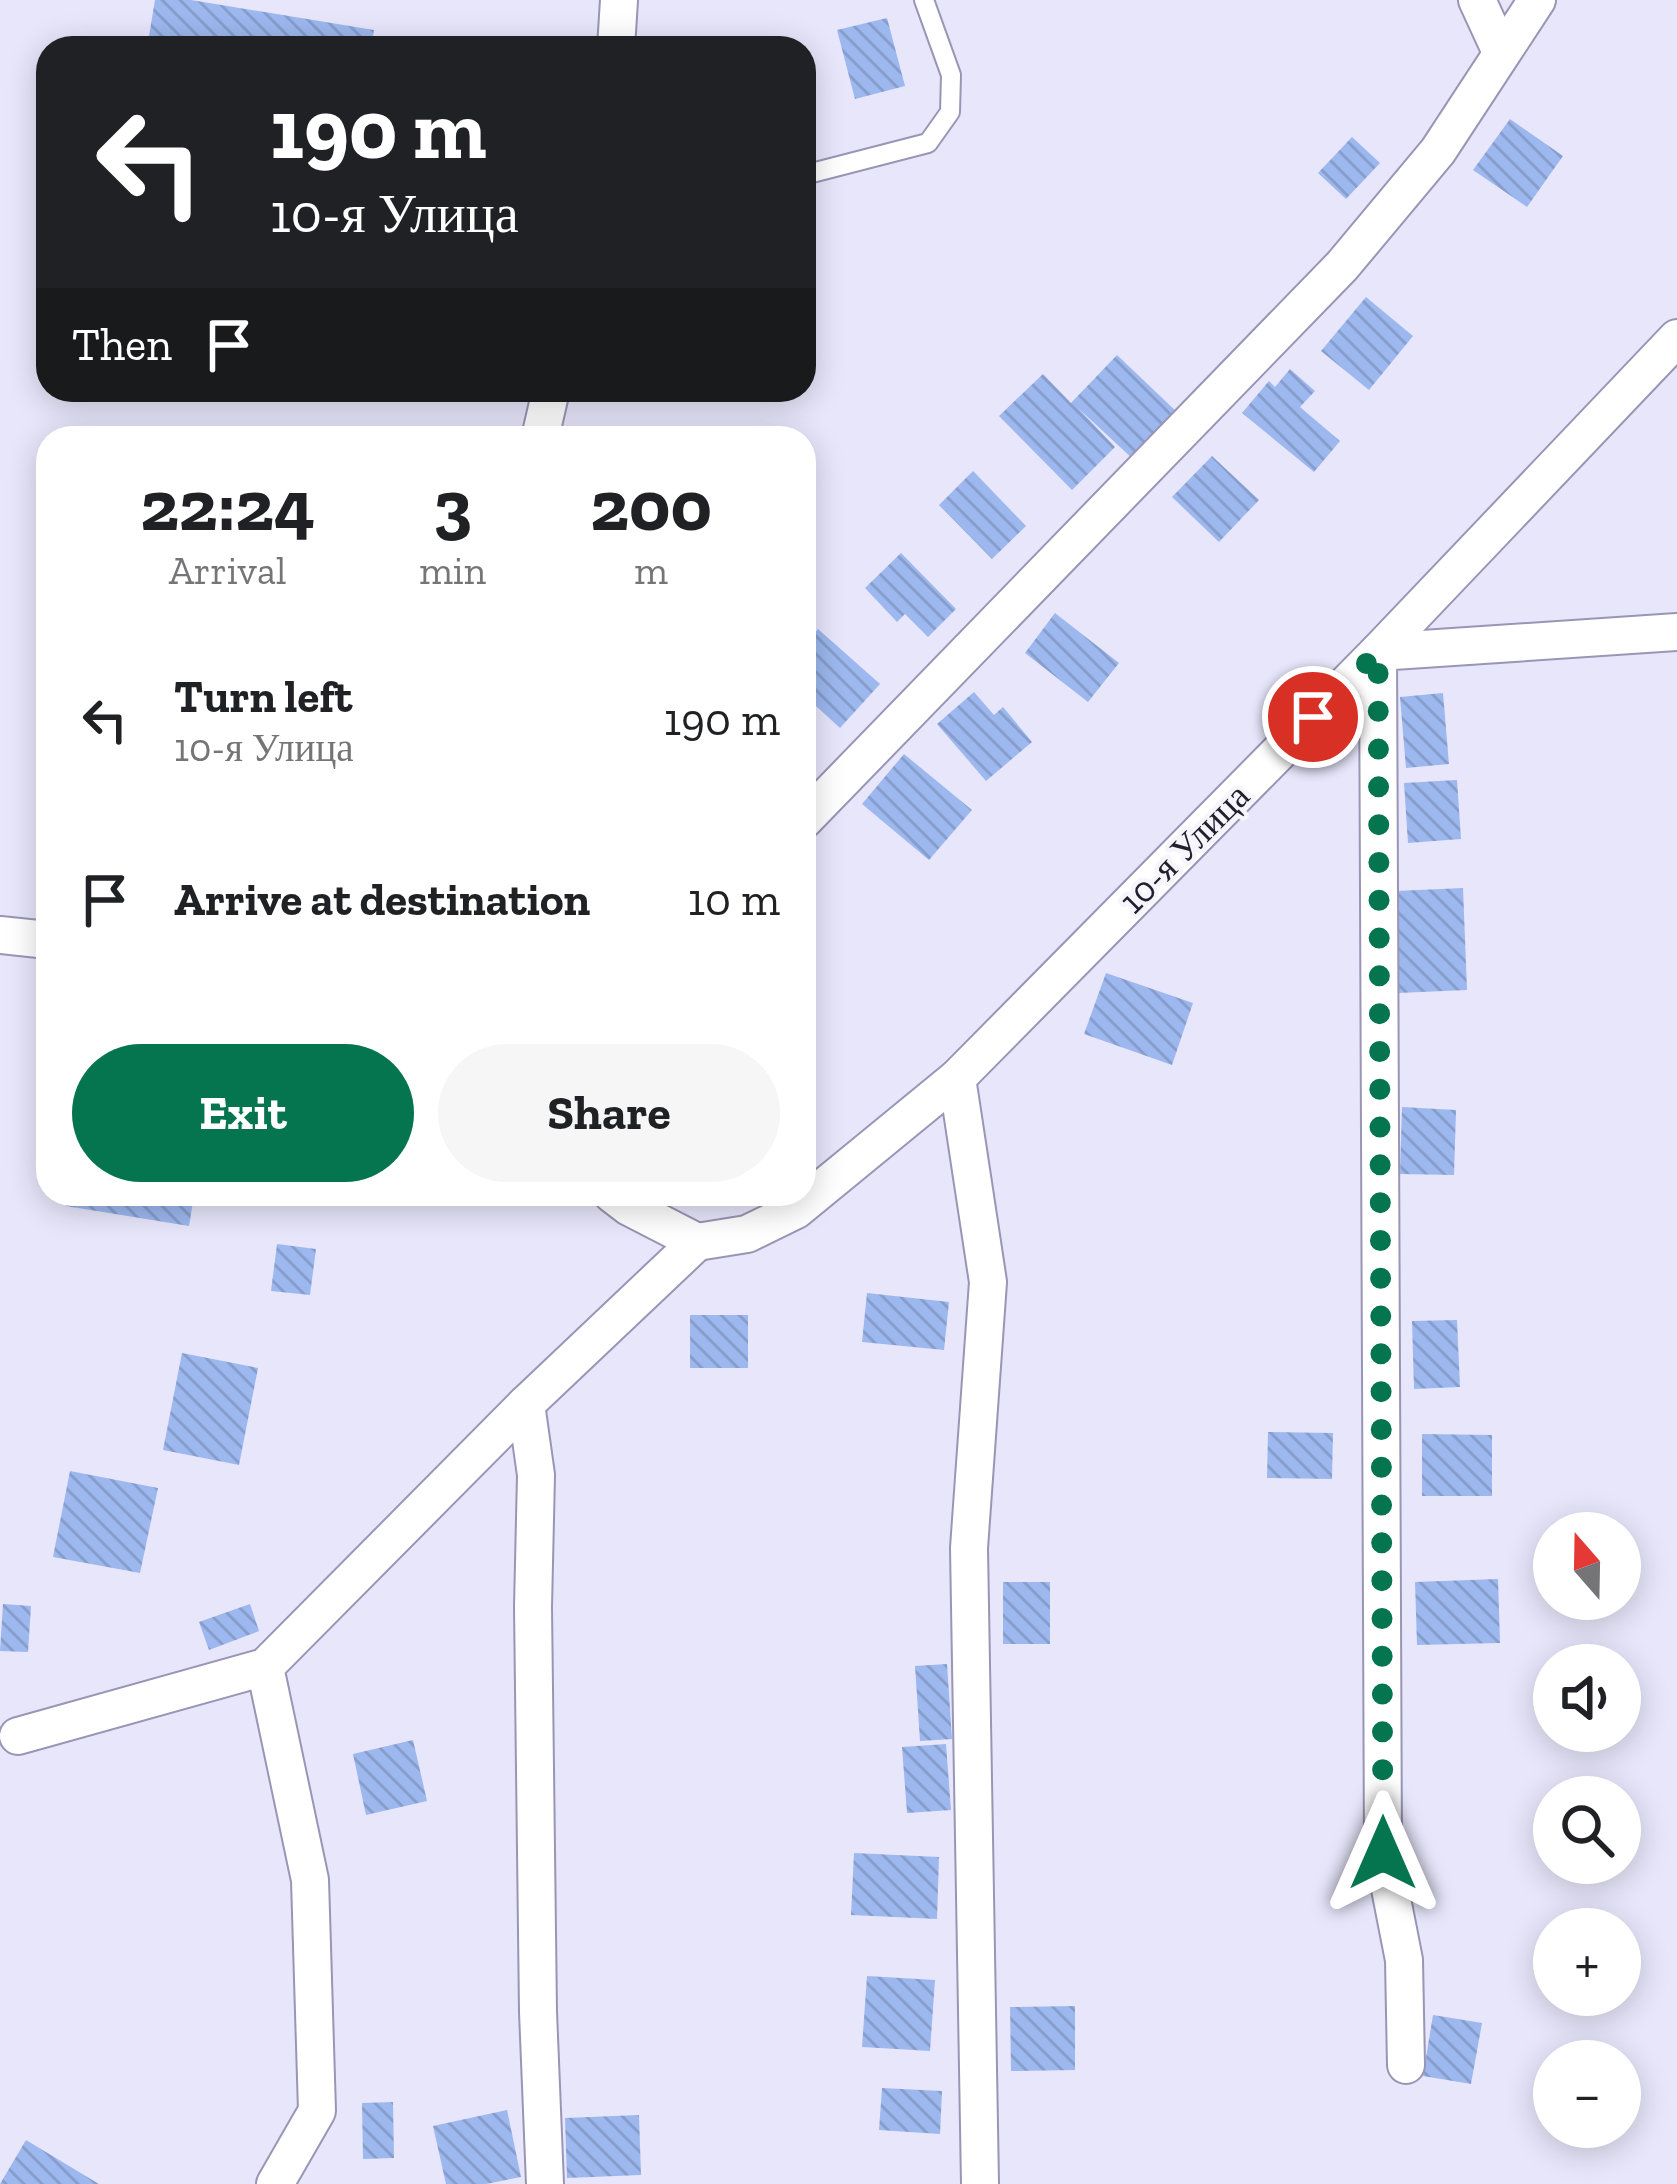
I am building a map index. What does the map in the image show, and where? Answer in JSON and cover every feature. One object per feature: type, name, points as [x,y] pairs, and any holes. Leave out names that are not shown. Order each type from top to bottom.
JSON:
[{"type":"street","points":[[617,36],[619,0]]},
{"type":"street","points":[[1477,0],[1500,50]]},
{"type":"street","points":[[816,808],[1342,266],[1438,151],[1537,0]]},
{"type":"street","name":"10-я Улица","points":[[816,1194],[957,1078],[1378,652],[1677,338]]},
{"type":"street","points":[[1406,2065],[1404,1960],[1383,1853],[1378,652],[1677,632]]},
{"type":"street","points":[[0,934],[36,938]]},
{"type":"street","points":[[957,1078],[988,1282],[969,1548],[980,2184]]},
{"type":"street","points":[[6,1742],[265,1667],[526,1404],[697,1242],[628,1206]]},
{"type":"street","name":"10-я Улица","points":[[697,1242],[747,1234],[801,1206]]},
{"type":"street","points":[[526,1404],[536,1475],[538,2012],[545,2184]]},
{"type":"street","points":[[265,1667],[310,1880],[317,2110],[275,2184]]},
{"type":"lane","points":[[816,172],[928,143],[950,112],[950,75],[924,0]]},
{"type":"building","points":[[155,0],[191,0],[374,30],[373,36],[149,36]]},
{"type":"building","points":[[887,18],[905,86],[855,99],[837,30]]},
{"type":"building","points":[[1510,119],[1563,156],[1527,207],[1473,170]]},
{"type":"building","points":[[1352,137],[1380,163],[1346,199],[1318,173]]},
{"type":"building","points":[[1366,297],[1413,336],[1369,390],[1321,351]]},
{"type":"building","points":[[1117,355],[1179,414],[1134,460],[1078,408],[1115,447],[1072,490],[999,416],[1043,374],[1071,403]]},
{"type":"building","points":[[1290,369],[1315,391],[1300,407],[1340,441],[1314,472],[1242,413],[1269,381],[1275,387]]},
{"type":"building","points":[[1212,456],[1259,500],[1219,542],[1172,497]]},
{"type":"building","points":[[973,471],[1026,526],[992,559],[939,505]]},
{"type":"building","points":[[901,553],[956,609],[928,637],[905,614],[897,622],[865,588]]},
{"type":"building","points":[[1055,613],[1119,663],[1088,702],[1025,653]]},
{"type":"building","points":[[816,631],[880,684],[840,728],[816,706]]},
{"type":"building","points":[[974,692],[994,715],[1003,707],[1032,742],[986,781],[937,724]]},
{"type":"building","points":[[1443,693],[1449,764],[1406,768],[1400,697]]},
{"type":"building","points":[[904,754],[972,810],[929,860],[862,804]]},
{"type":"building","points":[[1457,780],[1461,839],[1408,843],[1404,783]]},
{"type":"building","points":[[1463,888],[1467,990],[1398,993],[1396,891]]},
{"type":"building","points":[[1106,973],[1193,1003],[1172,1065],[1084,1034]]},
{"type":"building","points":[[1402,1107],[1456,1110],[1454,1175],[1400,1174]]},
{"type":"building","points":[[66,1206],[192,1206],[189,1226]]},
{"type":"building","points":[[277,1244],[316,1249],[310,1295],[271,1291]]},
{"type":"building","points":[[867,1293],[949,1302],[944,1350],[862,1342]]},
{"type":"building","points":[[690,1315],[748,1315],[748,1368],[690,1368]]},
{"type":"building","points":[[1457,1320],[1460,1387],[1414,1389],[1412,1321]]},
{"type":"building","points":[[182,1353],[258,1368],[239,1465],[163,1450]]},
{"type":"building","points":[[1268,1432],[1333,1433],[1332,1479],[1267,1478]]},
{"type":"building","points":[[1422,1434],[1492,1435],[1492,1496],[1422,1496]]},
{"type":"building","points":[[70,1471],[158,1488],[140,1573],[53,1557]]},
{"type":"building","points":[[1498,1579],[1500,1643],[1417,1645],[1415,1582]]},
{"type":"building","points":[[1003,1582],[1050,1582],[1050,1644],[1003,1644]]},
{"type":"building","points":[[3,1604],[31,1606],[28,1652],[0,1651]]},
{"type":"building","points":[[250,1604],[259,1631],[209,1650],[199,1622]]},
{"type":"building","points":[[947,1664],[952,1739],[920,1741],[915,1666]]},
{"type":"building","points":[[413,1740],[427,1801],[366,1815],[353,1754]]},
{"type":"building","points":[[946,1744],[951,1810],[907,1813],[902,1747]]},
{"type":"building","points":[[854,1853],[939,1857],[937,1919],[851,1915]]},
{"type":"building","points":[[867,1976],[935,1980],[930,2051],[862,2047]]},
{"type":"building","points":[[1075,2006],[1075,2070],[1011,2071],[1010,2007]]},
{"type":"building","points":[[1433,2015],[1482,2023],[1471,2084],[1423,2076]]},
{"type":"building","points":[[882,2088],[942,2091],[940,2134],[879,2130]]},
{"type":"building","points":[[393,2102],[394,2158],[363,2159],[362,2103]]},
{"type":"building","points":[[507,2110],[521,2177],[486,2184],[446,2184],[433,2126]]},
{"type":"building","points":[[639,2115],[641,2175],[567,2178],[565,2118]]},
{"type":"building","points":[[26,2140],[99,2184],[0,2184]]},
{"type":"route","points":[[1313,717],[1378,652],[1383,1853]]}]
